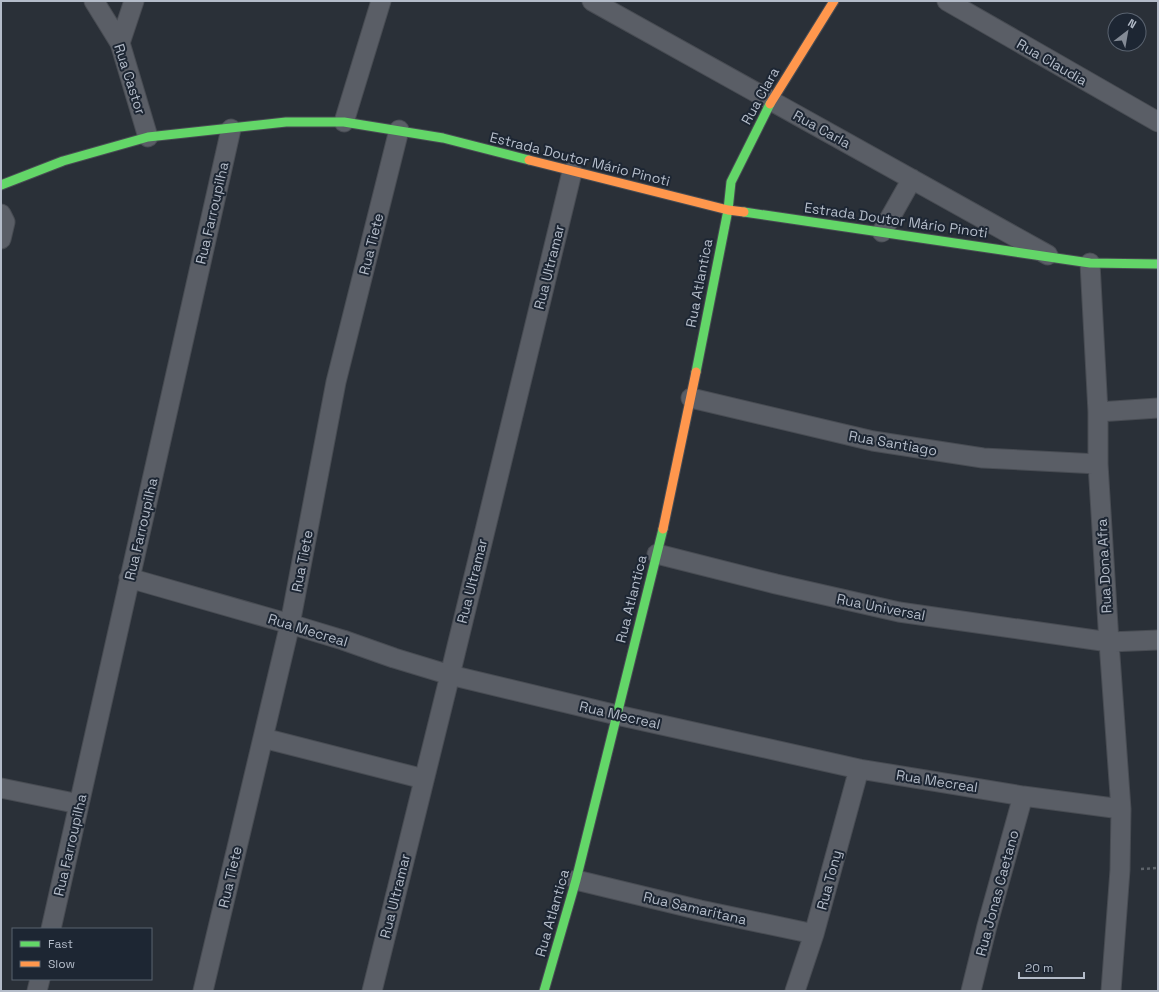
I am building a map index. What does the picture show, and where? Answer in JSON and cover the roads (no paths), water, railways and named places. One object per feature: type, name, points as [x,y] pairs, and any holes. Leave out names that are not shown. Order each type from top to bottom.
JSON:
[{"type":"street","name":"Rua Castor","points":[[94,1],[120,43],[148,138]]},
{"type":"street","points":[[120,43],[134,1]]},
{"type":"street","points":[[344,122],[381,1]]},
{"type":"street","name":"Rua Carla","points":[[592,1],[1052,257]]},
{"type":"street","name":"Rua Clara","points":[[728,210],[731,182],[772,101],[834,1]]},
{"type":"street","name":"Rua Claudia","points":[[946,1],[1158,122]]},
{"type":"street","name":"Estrada Doutor Mário Pinoti","points":[[1,185],[62,161],[148,138],[286,122],[344,122],[443,138],[572,172],[728,210],[1090,263],[1158,264]]},
{"type":"street","name":"Rua Farroupilha","points":[[51,928],[231,129]]},
{"type":"street","name":"Rua Tiete","points":[[203,991],[290,624],[336,382],[399,130]]},
{"type":"street","name":"Rua Ultramar","points":[[372,991],[572,172]]},
{"type":"street","points":[[882,232],[912,179]]},
{"type":"street","name":"Rua Atlantica","points":[[544,991],[576,880],[657,554],[691,398],[728,210]]},
{"type":"street","points":[[1,214],[5,222],[1,239]]},
{"type":"street","name":"Rua Dona Afra","points":[[1090,263],[1098,412],[1098,464],[1108,642],[1121,809],[1120,870],[1111,991]]},
{"type":"street","name":"Rua Santiago","points":[[691,398],[873,441],[984,458],[1098,464]]},
{"type":"street","points":[[1098,412],[1158,408]]},
{"type":"street","name":"Rua Universal","points":[[657,554],[776,584],[899,612],[1108,642],[1158,640]]},
{"type":"street","name":"Rua Mecreal","points":[[129,578],[290,624],[450,675],[617,715],[859,769],[1023,796],[1121,809]]},
{"type":"street","points":[[263,738],[424,779]]},
{"type":"street","name":"Rua Tony","points":[[795,991],[814,934],[859,769]]},
{"type":"street","points":[[1,788],[79,804]]},
{"type":"street","name":"Rua Jonas Caetano","points":[[971,991],[987,926],[1023,796]]},
{"type":"street","name":"Rua Samaritana","points":[[576,880],[700,910],[814,934]]},
{"type":"street","points":[[37,991],[40,980]]}]
